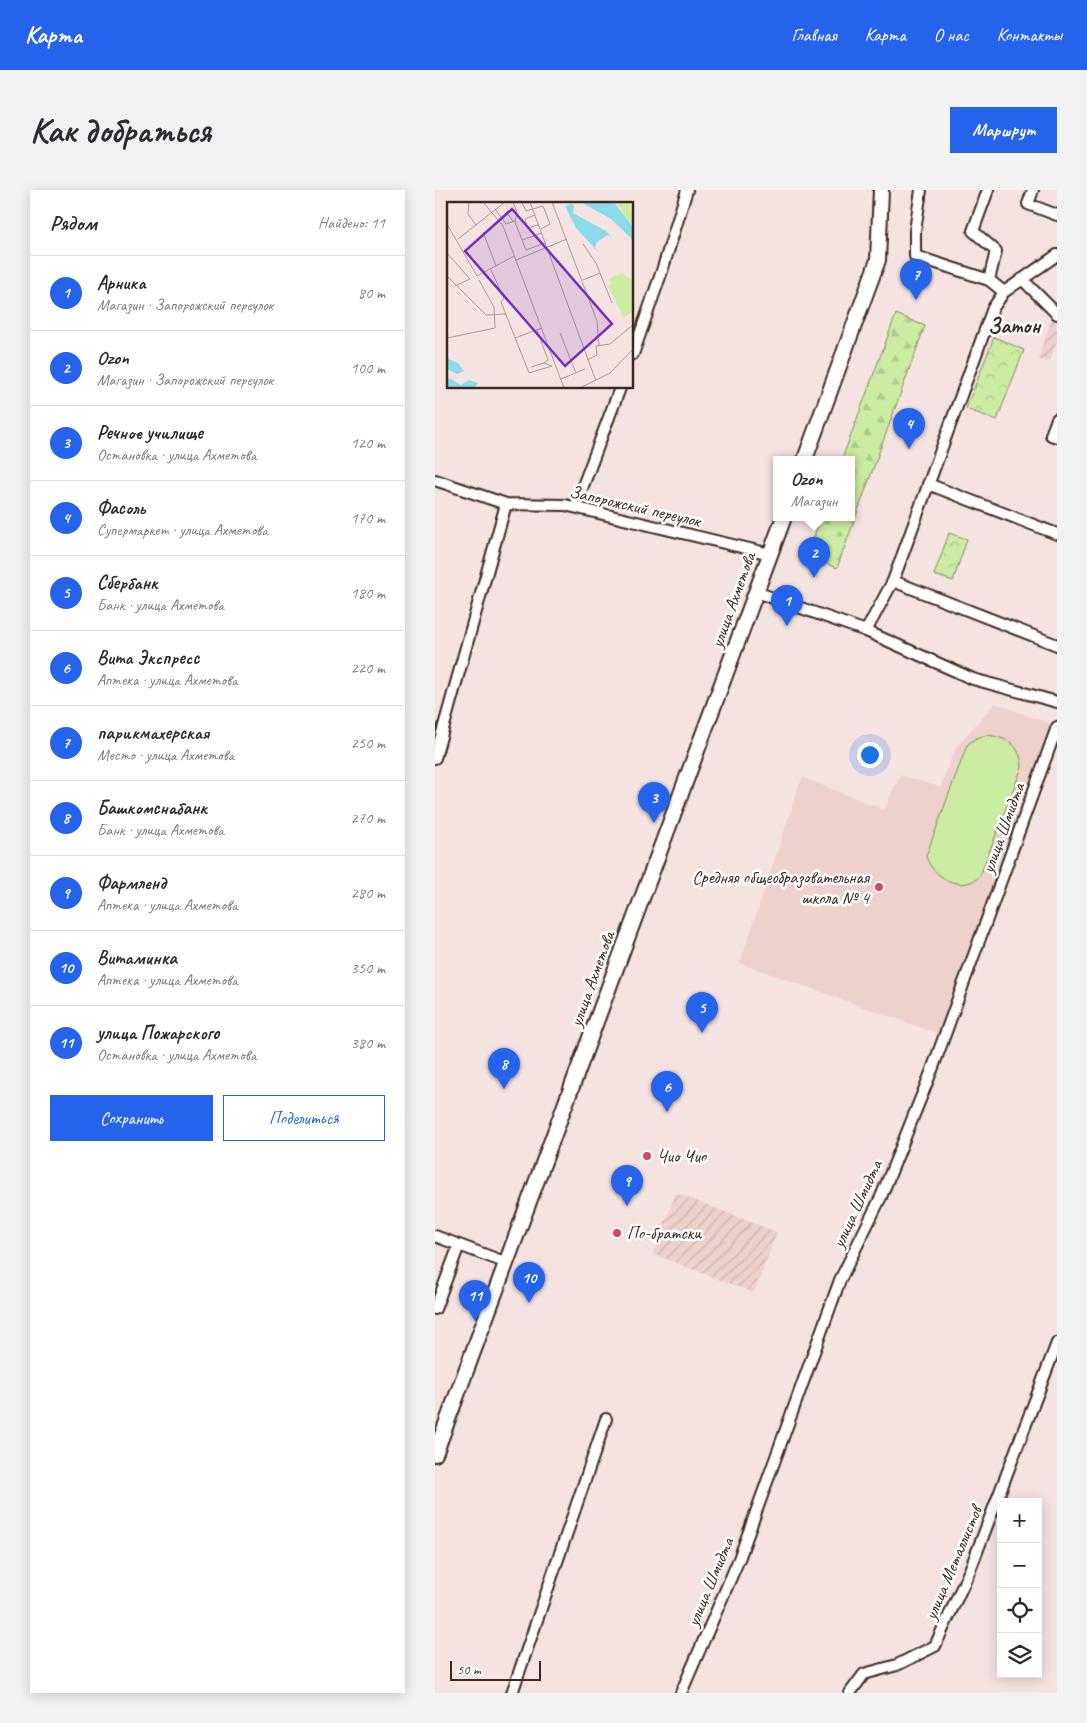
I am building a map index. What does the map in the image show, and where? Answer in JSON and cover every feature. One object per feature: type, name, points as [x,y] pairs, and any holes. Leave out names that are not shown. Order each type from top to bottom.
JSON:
[{"type":"main road","points":[[806,456],[878,260],[881,190]]},
{"type":"main road","name":"улица Ахметова","points":[[435,1454],[782,521]]},
{"type":"street","points":[[634,351],[662,271],[687,190]]},
{"type":"street","points":[[921,190],[915,231],[915,256],[989,280],[1004,292]]},
{"type":"street","points":[[988,190],[973,231],[996,251],[989,280]]},
{"type":"street","points":[[1033,190],[1028,204],[1057,215]]},
{"type":"street","points":[[866,631],[893,581],[993,308],[1004,292],[1057,255]]},
{"type":"street","points":[[1023,279],[1057,314]]},
{"type":"street","points":[[575,507],[620,389]]},
{"type":"street","points":[[1057,419],[1051,435],[1057,437]]},
{"type":"street","name":"Запорожский переулок","points":[[435,480],[506,504],[565,505],[770,554]]},
{"type":"street","points":[[928,484],[1057,534]]},
{"type":"street","points":[[435,758],[506,504]]},
{"type":"street","points":[[893,581],[1057,645]]},
{"type":"street","points":[[756,592],[866,631],[973,679],[1057,702]]},
{"type":"street","name":"улица Шмидта","points":[[681,1693],[739,1559],[840,1280],[881,1197],[932,1070],[1057,727]]},
{"type":"street","points":[[435,1236],[507,1263]]},
{"type":"street","points":[[435,1309],[459,1245]]},
{"type":"street","name":"улица Металлистов","points":[[850,1693],[864,1674],[897,1665],[935,1646],[970,1570],[1057,1343]]},
{"type":"street","points":[[512,1693],[606,1419]]},
{"type":"shaded area","points":[[1051,320],[1057,322],[1057,340],[1050,362],[1038,359]]},
{"type":"shaded area","name":"Средняя общеобразовательная школа № 4","points":[[995,703],[1051,724],[939,1034],[740,963],[802,777],[884,810],[900,775],[940,787],[956,747]]},
{"type":"shaded area","points":[[676,1193],[777,1232],[754,1293],[653,1254]]},
{"type":"green space","points":[[896,314],[925,326],[855,518],[855,456],[843,456]]},
{"type":"green space","points":[[994,337],[1024,350],[997,420],[966,409]]},
{"type":"green space","points":[[820,521],[854,521],[837,568],[807,555]]},
{"type":"green space","points":[[949,533],[967,539],[953,581],[934,575]]},
{"type":"green space","points":[[987,735],[1007,740],[1012,744],[1019,753],[1022,767],[980,876],[973,881],[957,883],[949,881],[934,871],[926,856],[967,745],[976,738]]},
{"type":"place","name":"парикмахерская","points":[[916,300]]},
{"type":"place","name":"Фасоль","points":[[909,449]]},
{"type":"place","name":"Ozon","points":[[814,578]]},
{"type":"place","name":"Арника","points":[[787,626]]},
{"type":"place","name":"Речное училище","points":[[654,823]]},
{"type":"place","name":"Средняя общеобразовательная школа № 4","points":[[879,887]]},
{"type":"place","name":"Сбербанк","points":[[702,1033]]},
{"type":"place","name":"Башкомснабанк","points":[[504,1089]]},
{"type":"place","name":"Вита Экспресс","points":[[667,1112]]},
{"type":"place","name":"Чио Чио","points":[[647,1156]]},
{"type":"place","name":"Фармленд","points":[[627,1206]]},
{"type":"place","name":"По-братски","points":[[617,1233]]},
{"type":"place","name":"Витаминка","points":[[529,1303]]},
{"type":"place","name":"улица Пожарского","points":[[475,1321]]},
{"type":"district","name":"Затон","points":[[1014,325]]}]
